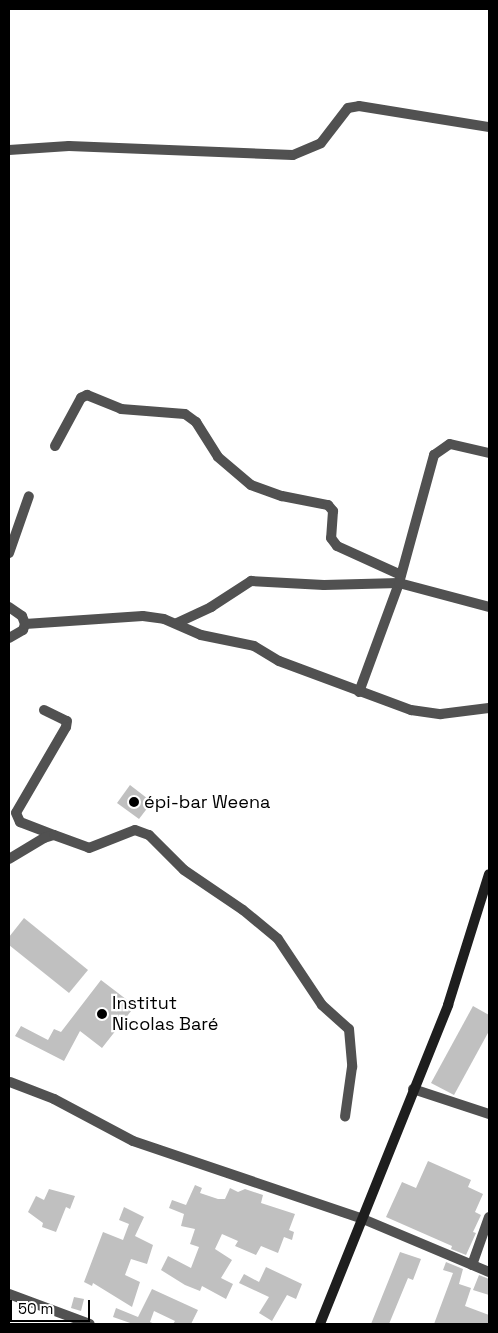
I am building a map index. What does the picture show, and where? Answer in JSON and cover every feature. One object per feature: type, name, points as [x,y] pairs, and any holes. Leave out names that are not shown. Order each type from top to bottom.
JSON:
[{"type":"main road","points":[[320,1324],[363,1219],[413,1088],[448,1005],[489,874]]},
{"type":"street","points":[[9,150],[70,146],[294,155],[306,152],[321,143],[348,108],[359,106],[489,126]]},
{"type":"street","points":[[56,446],[81,398],[87,395],[121,410],[185,414],[196,422],[218,456],[250,485],[282,496],[328,505],[333,512],[331,538],[337,546],[400,579],[489,607]]},
{"type":"street","points":[[359,692],[400,579],[434,455],[450,444],[489,454]]},
{"type":"street","points":[[9,553],[29,496]]},
{"type":"street","points":[[177,623],[211,607],[251,581],[324,585],[400,579]]},
{"type":"street","points":[[9,607],[22,616],[26,624]]},
{"type":"street","points":[[26,624],[143,616],[177,623],[201,635],[254,646],[279,661],[359,692],[428,714],[489,708]]},
{"type":"street","points":[[9,638],[23,630],[26,624]]},
{"type":"street","points":[[44,710],[67,721],[66,727],[16,813],[20,822],[88,848],[127,832],[141,831],[184,870],[243,910],[278,939],[322,1005],[349,1029],[352,1067],[345,1117]]},
{"type":"street","points":[[9,859],[44,838],[54,835]]},
{"type":"street","points":[[10,1082],[54,1099],[133,1141],[363,1219],[489,1272]]},
{"type":"street","points":[[413,1088],[489,1114]]},
{"type":"street","points":[[472,1265],[489,1217]]},
{"type":"street","points":[[9,1294],[90,1324]]},
{"type":"building","name":"épi-bar Weena","points":[[130,785],[152,802],[139,819],[117,803]]},
{"type":"building","points":[[24,918],[88,970],[69,993],[9,945],[9,937]]},
{"type":"building","name":"Institut Nicolas Baré","points":[[101,980],[135,1006],[102,1048],[80,1031],[64,1061],[15,1036],[21,1026],[48,1040],[54,1029],[61,1032]]},
{"type":"building","points":[[473,1006],[489,1015],[489,1031],[454,1095],[431,1083]]},
{"type":"building","points":[[428,1161],[471,1180],[468,1187],[483,1194],[475,1212],[481,1215],[473,1232],[476,1233],[466,1255],[451,1249],[452,1246],[386,1217],[402,1182],[416,1188]]},
{"type":"building","points":[[195,1185],[202,1188],[200,1193],[218,1199],[225,1199],[230,1188],[238,1192],[245,1189],[263,1195],[261,1203],[295,1214],[289,1230],[294,1232],[292,1240],[284,1237],[278,1253],[261,1246],[256,1255],[235,1246],[238,1241],[222,1234],[215,1249],[232,1260],[221,1278],[233,1284],[226,1299],[202,1286],[200,1291],[185,1285],[161,1270],[168,1256],[191,1268],[199,1247],[190,1244],[195,1229],[181,1226],[184,1214],[169,1208],[172,1200],[186,1205]]},
{"type":"building","points":[[49,1189],[75,1196],[70,1209],[66,1207],[56,1232],[42,1227],[43,1223],[28,1212],[36,1196],[44,1200]]},
{"type":"building","points":[[124,1207],[144,1217],[135,1236],[153,1245],[147,1264],[131,1259],[125,1275],[140,1282],[132,1307],[93,1283],[92,1286],[84,1282],[103,1232],[123,1240],[129,1224],[119,1220]]},
{"type":"building","points":[[400,1252],[421,1259],[413,1280],[408,1278],[389,1324],[371,1324]]},
{"type":"building","points":[[446,1262],[463,1269],[459,1284],[471,1288],[465,1306],[489,1315],[489,1324],[434,1324],[453,1273],[443,1270]]},
{"type":"building","points":[[266,1267],[302,1284],[296,1299],[287,1295],[272,1321],[259,1313],[269,1297],[239,1283],[244,1274],[259,1282]]},
{"type":"building","points":[[479,1275],[489,1279],[489,1295],[473,1290]]},
{"type":"building","points":[[152,1289],[198,1310],[191,1324],[173,1324],[175,1321],[154,1311],[150,1322],[155,1324],[133,1324],[113,1317],[116,1308],[138,1317]]},
{"type":"building","points":[[74,1297],[84,1299],[81,1311],[71,1308]]},
{"type":"place","name":"épi-bar Weena","points":[[134,802]]},
{"type":"place","name":"Institut Nicolas Baré","points":[[102,1014]]}]
